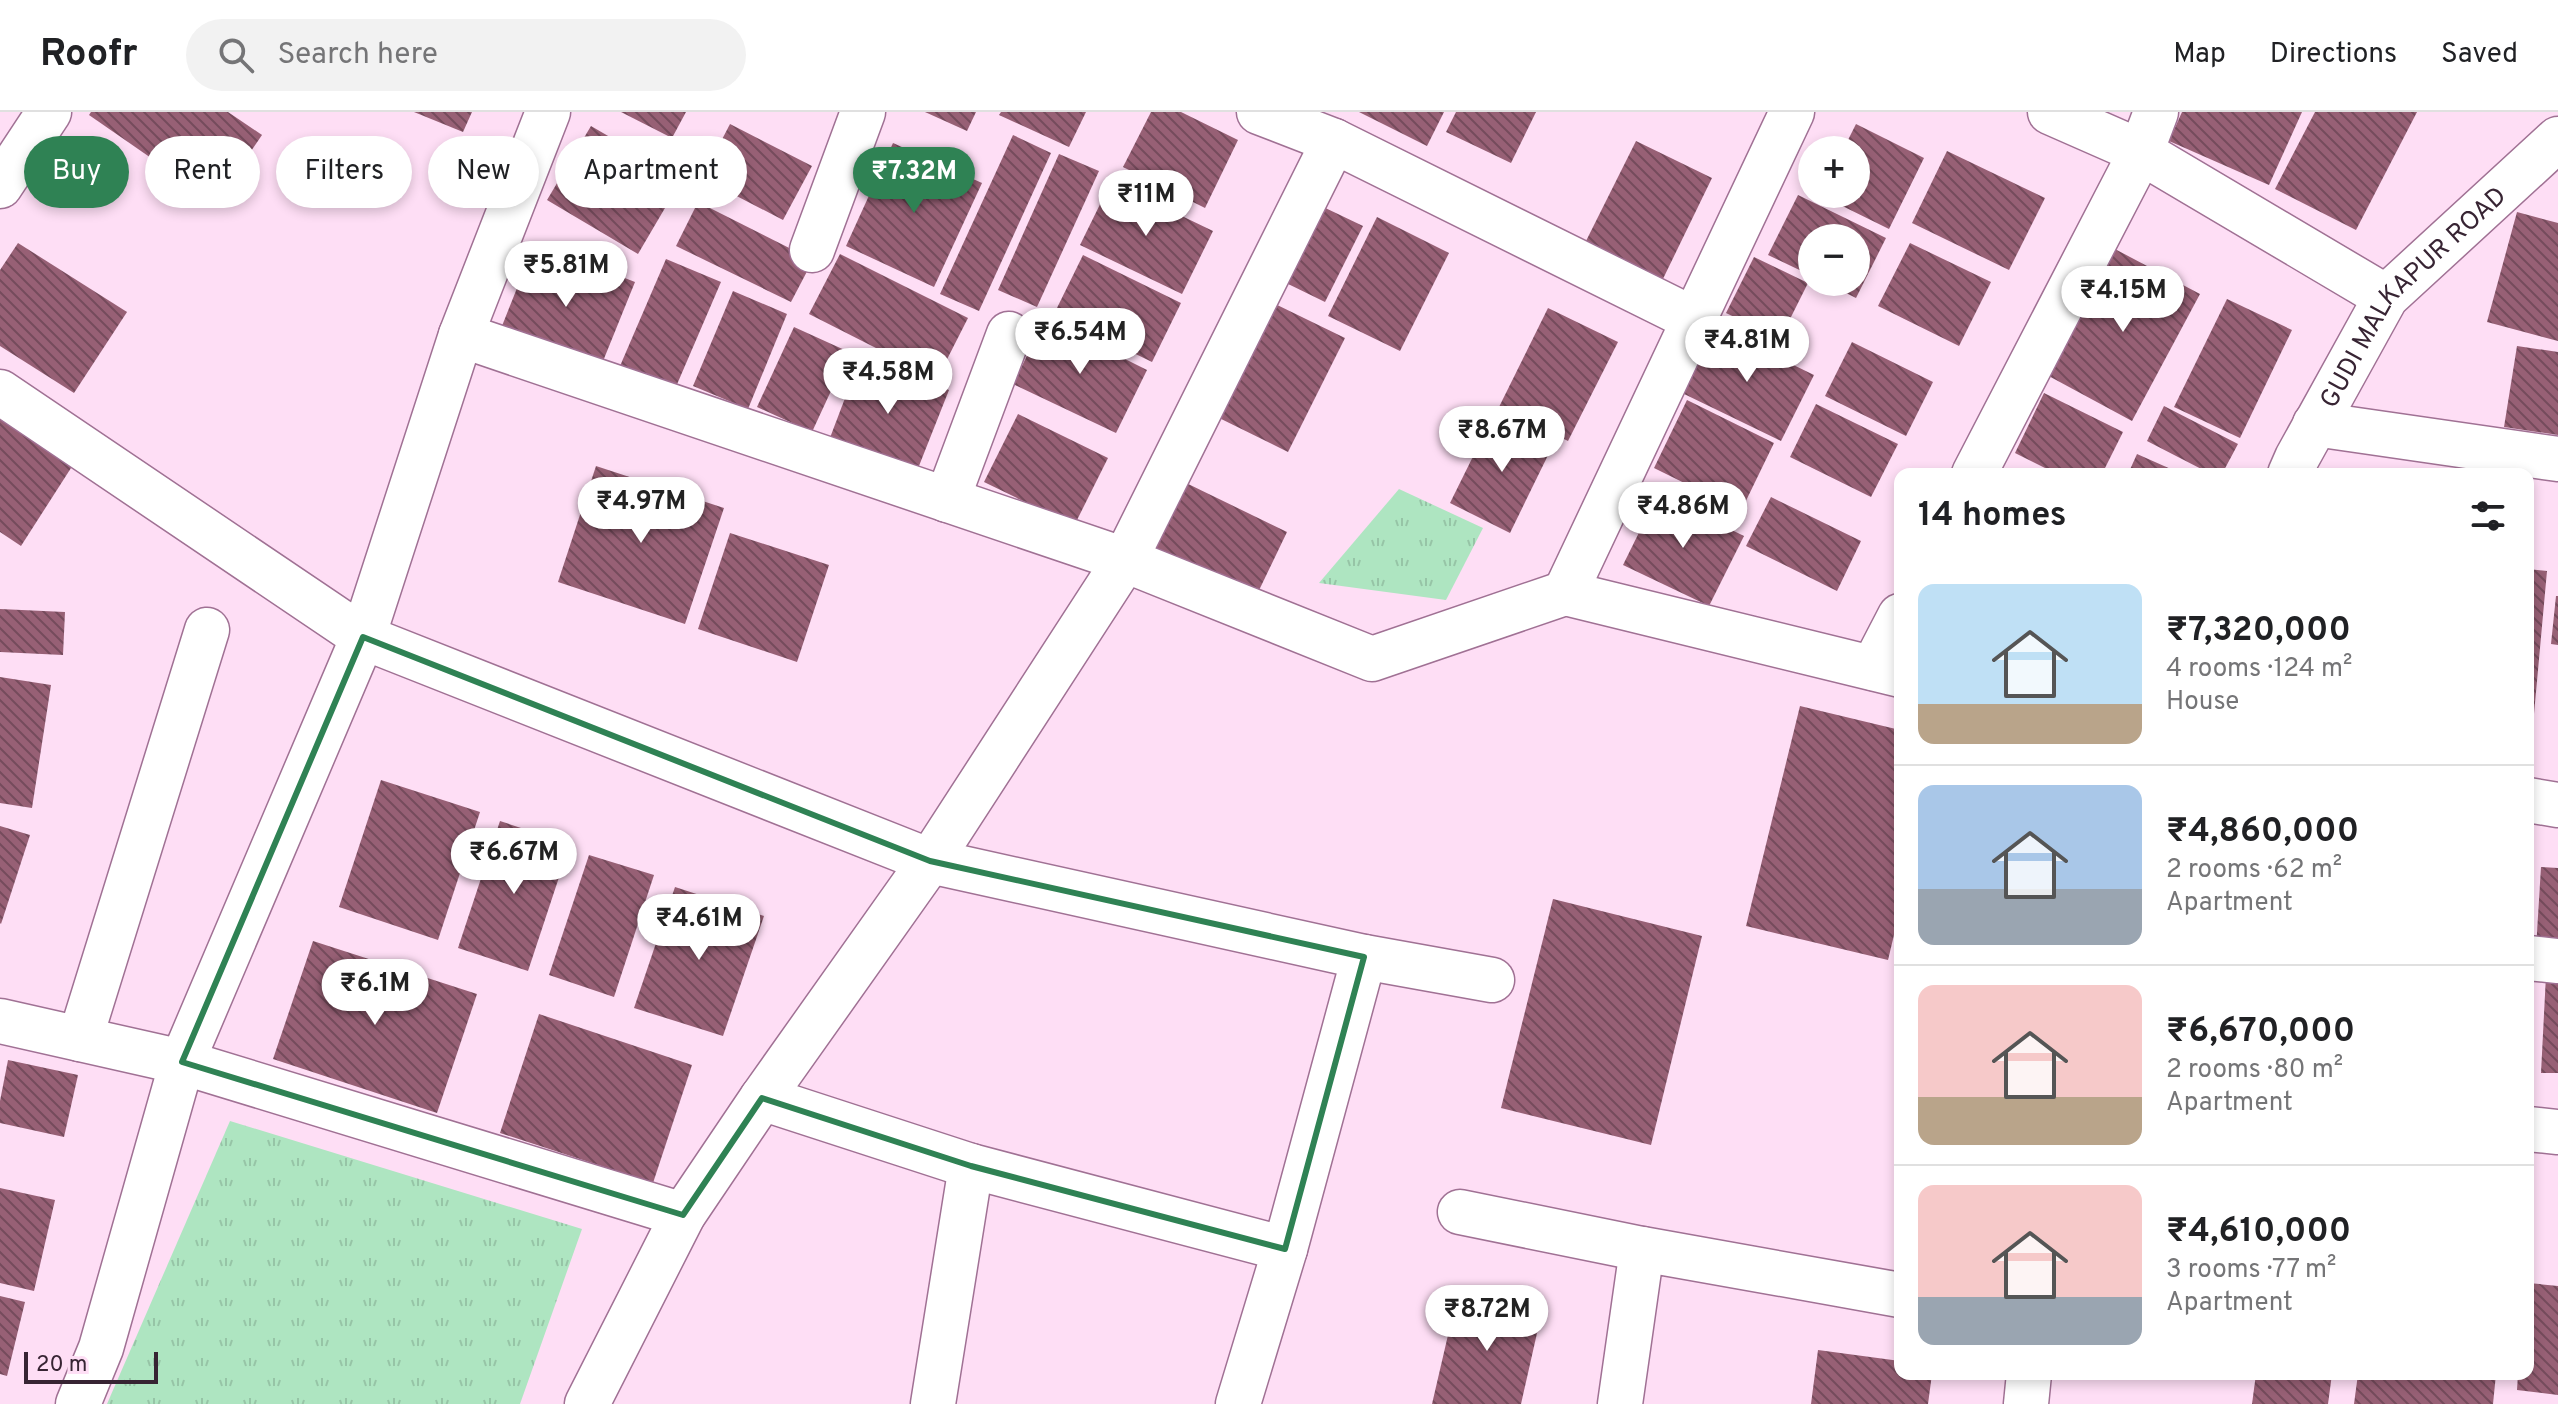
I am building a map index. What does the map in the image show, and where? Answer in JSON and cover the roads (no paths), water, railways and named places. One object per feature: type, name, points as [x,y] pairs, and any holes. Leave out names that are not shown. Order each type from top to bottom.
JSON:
[{"type":"street","points":[[0,186],[49,112]]},
{"type":"street","points":[[78,1404],[101,1348],[182,1062],[363,637],[461,335],[548,112]]},
{"type":"street","points":[[812,250],[863,112]]},
{"type":"street","points":[[1259,112],[1334,141],[1693,319]]},
{"type":"street","points":[[1565,593],[1792,112]]},
{"type":"street","points":[[2050,112],[2149,132],[2386,297]]},
{"type":"street","points":[[1977,468],[2149,132]]},
{"type":"street","points":[[587,1404],[683,1215],[930,861],[1125,560],[1334,141]]},
{"type":"street","name":"GUDI MALKAPUR ROAD","points":[[2293,468],[2386,297],[2555,147]]},
{"type":"street","points":[[947,500],[1009,334]]},
{"type":"street","points":[[461,335],[1125,560],[1372,659],[1565,593],[1886,672],[1894,640]]},
{"type":"street","points":[[0,392],[363,637],[930,861],[1364,957],[1492,980]]},
{"type":"street","points":[[2315,424],[2558,459]]},
{"type":"street","points":[[80,1039],[207,630]]},
{"type":"street","points":[[2534,801],[2558,805]]},
{"type":"street","points":[[1238,1404],[1285,1249],[1364,957]]},
{"type":"street","points":[[2534,959],[2558,961]]},
{"type":"street","points":[[0,1021],[182,1062],[683,1215]]},
{"type":"street","points":[[762,1098],[971,1166],[1285,1249]]},
{"type":"street","points":[[2534,1130],[2558,1132]]},
{"type":"street","points":[[933,1404],[971,1166]]},
{"type":"street","points":[[1460,1212],[1642,1249],[1894,1294]]},
{"type":"street","points":[[1620,1404],[1642,1249]]}]
